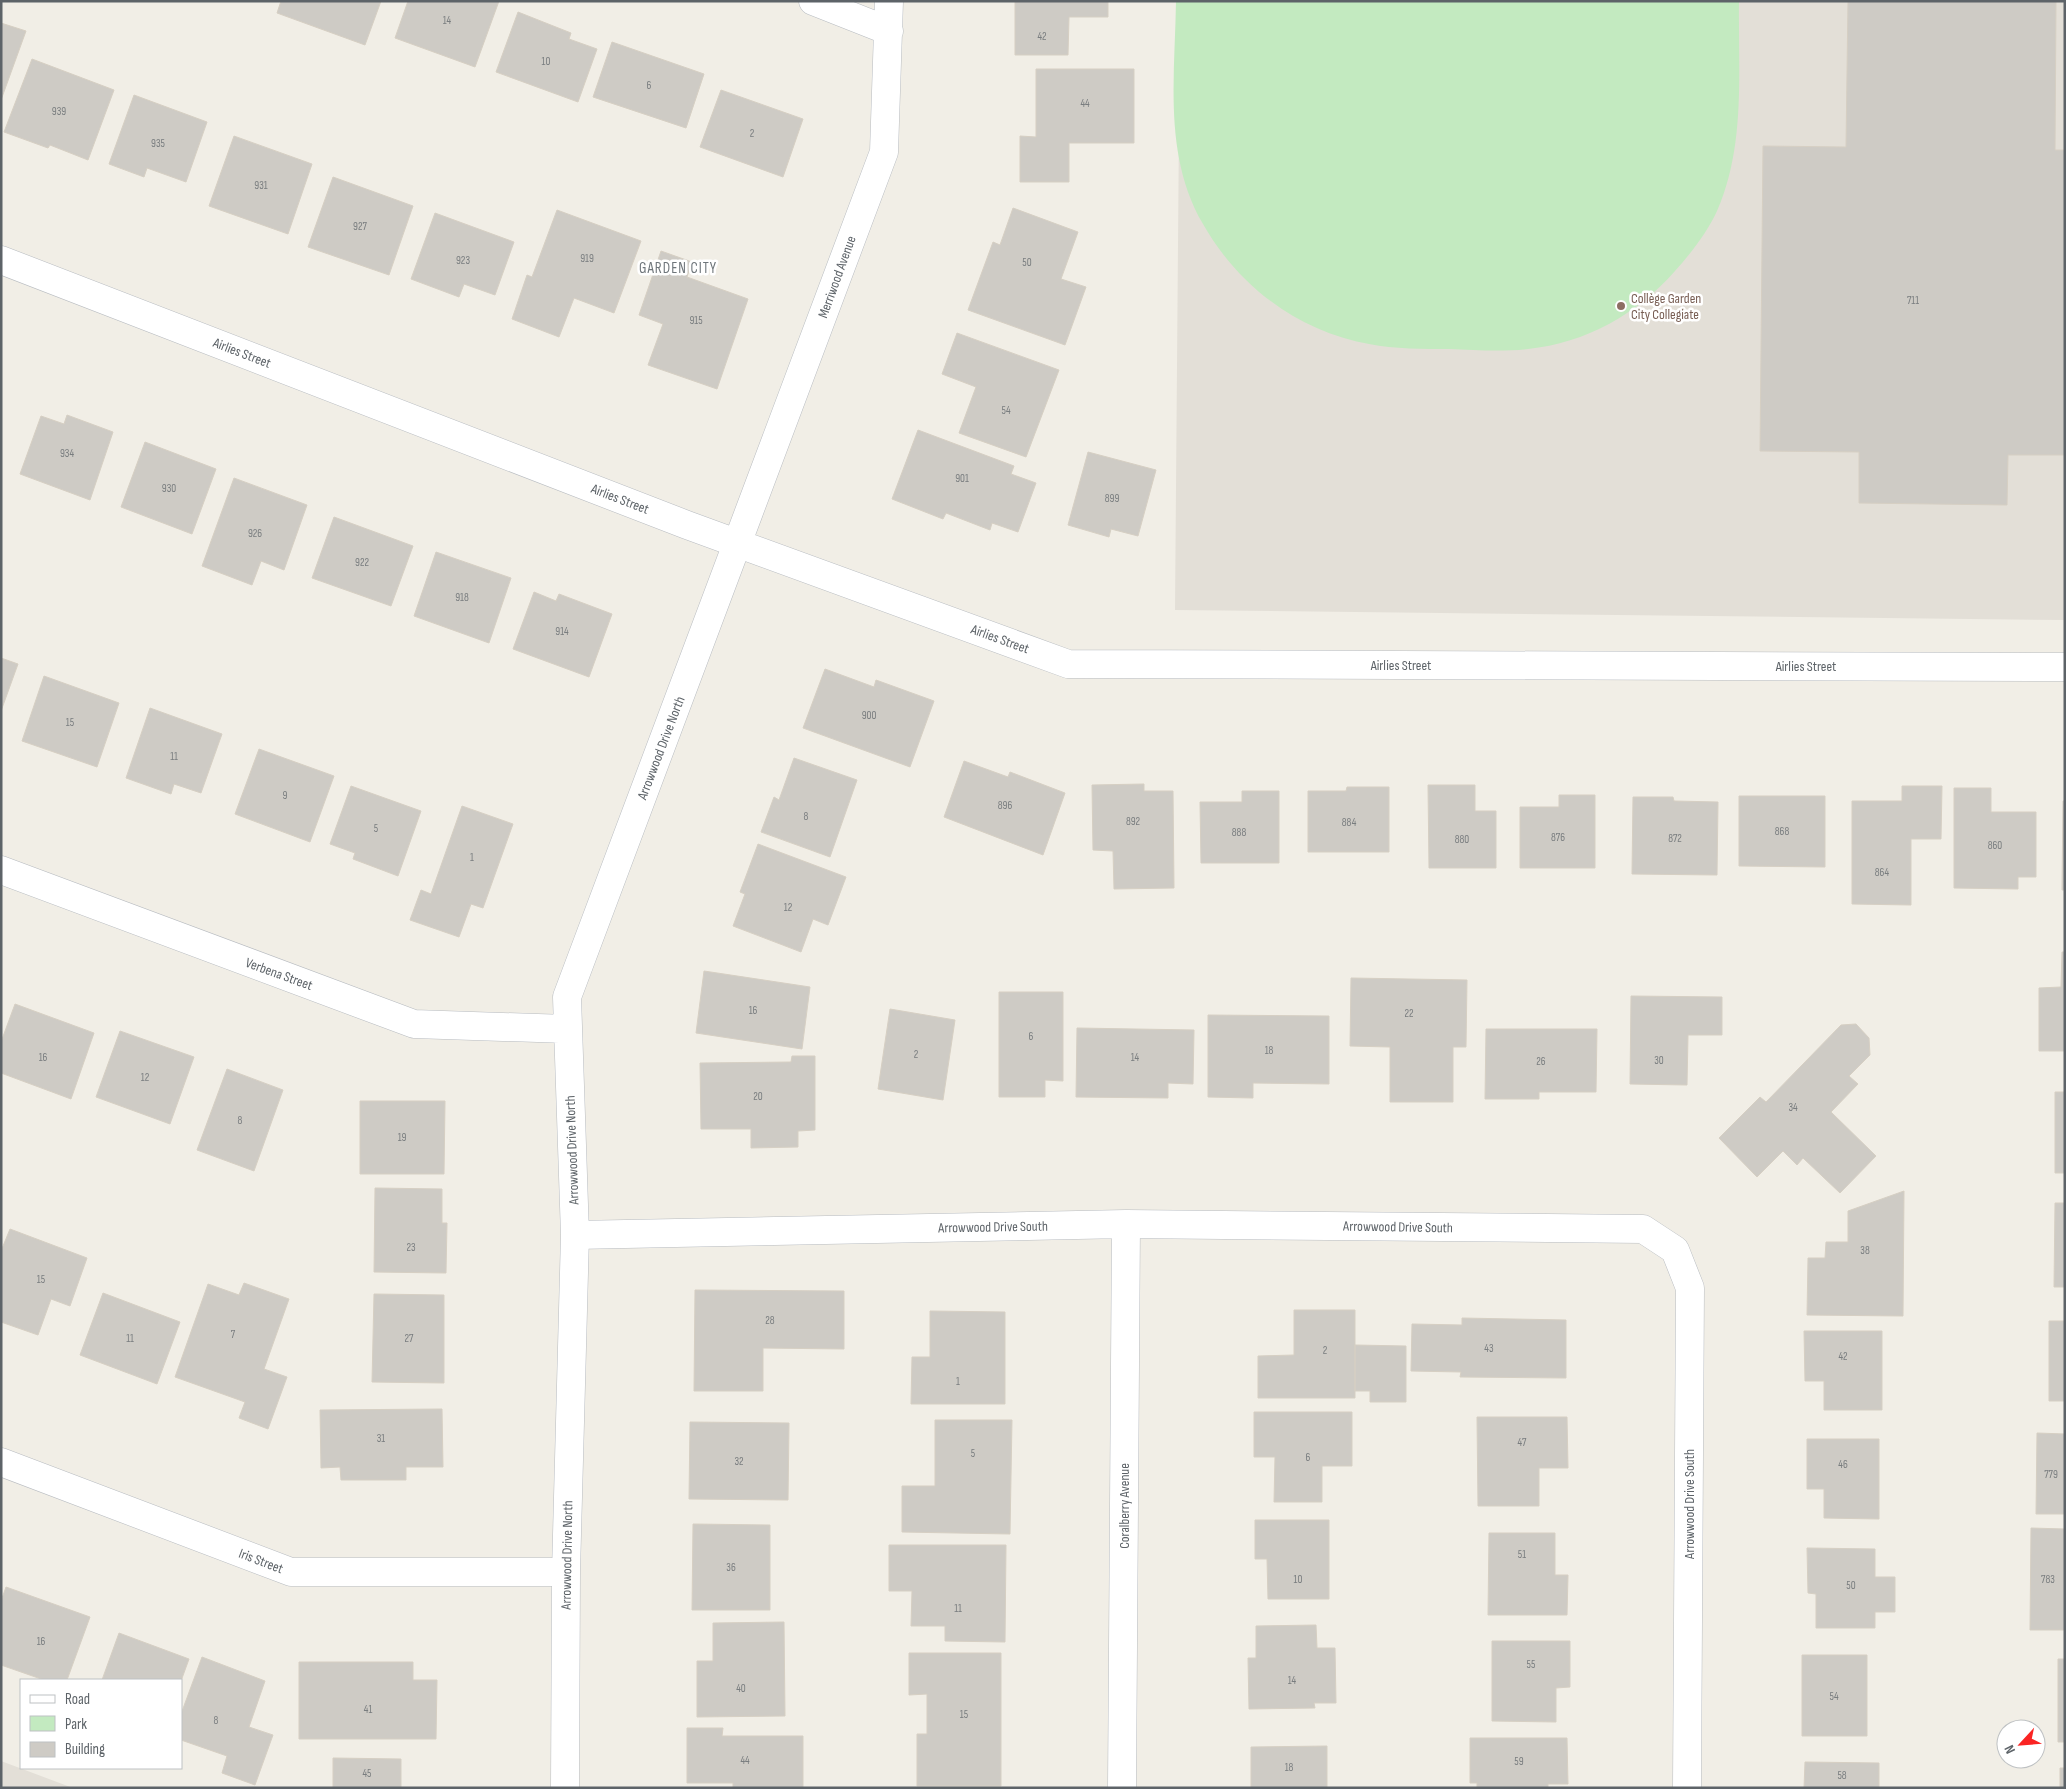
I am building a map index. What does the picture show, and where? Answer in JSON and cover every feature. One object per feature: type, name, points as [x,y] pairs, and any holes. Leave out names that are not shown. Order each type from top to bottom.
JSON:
[{"type":"street","points":[[813,1],[889,31]]},
{"type":"street","name":"Merriwood Avenue","points":[[738,544],[884,152],[889,1]]},
{"type":"street","name":"Airlies Street","points":[[1,260],[738,544],[1068,664],[2065,667]]},
{"type":"street","name":"Arrowwood Drive North","points":[[565,1788],[566,1572],[575,1235],[567,997],[738,544]]},
{"type":"street","name":"Verbena Street","points":[[1,870],[414,1024],[567,1029]]},
{"type":"street","name":"Arrowwood Drive South","points":[[575,1235],[1126,1224],[1643,1230],[1675,1250],[1690,1288],[1687,1788]]},
{"type":"street","name":"Coralberry Avenue","points":[[1122,1788],[1126,1224]]},
{"type":"street","name":"Iris Street","points":[[1,1462],[292,1572],[566,1572]]},
{"type":"shaded area","name":"Collège Garden City Collegiate","points":[[1180,1],[2065,1],[2065,620],[1175,610]]},
{"type":"shaded area","points":[[1,1761],[73,1788],[1,1788]]},
{"type":"green space","points":[[1176,1],[1739,1],[1739,81],[1736,134],[1733,160],[1717,211],[1704,235],[1693,250],[1660,286],[1627,313],[1609,324],[1570,340],[1549,346],[1508,350],[1399,348],[1379,346],[1343,338],[1318,329],[1273,303],[1252,286],[1217,246],[1190,198],[1182,171],[1174,115]]},
{"type":"building","points":[[281,1],[381,1],[365,45],[277,13]]},
{"type":"building","points":[[408,1],[499,1],[475,67],[395,38]]},
{"type":"building","points":[[1015,1],[1108,1],[1108,17],[1069,17],[1068,55],[1015,55]]},
{"type":"building","points":[[1848,1],[2056,1],[2055,150],[2065,150],[2065,455],[2008,455],[2007,505],[1859,503],[1859,452],[1760,451],[1763,146],[1846,147]]},
{"type":"building","points":[[518,12],[571,33],[569,39],[597,49],[578,102],[496,72]]},
{"type":"building","points":[[1,23],[26,31],[1,100]]},
{"type":"building","points":[[612,42],[704,74],[686,128],[593,97]]},
{"type":"building","points":[[32,59],[114,90],[88,160],[50,145],[48,148],[4,132]]},
{"type":"building","points":[[1036,69],[1134,69],[1134,143],[1069,143],[1069,182],[1020,182],[1020,136],[1036,137]]},
{"type":"building","points":[[721,90],[803,119],[783,177],[700,147]]},
{"type":"building","points":[[134,95],[207,122],[186,182],[147,168],[144,177],[109,164]]},
{"type":"building","points":[[234,136],[312,164],[288,234],[209,206]]},
{"type":"building","points":[[333,177],[413,206],[389,275],[308,247]]},
{"type":"building","points":[[1013,208],[1078,232],[1061,279],[1086,287],[1065,345],[968,310],[993,242],[1000,245]]},
{"type":"building","points":[[557,210],[641,241],[614,313],[574,298],[559,337],[512,319],[527,275],[532,277]]},
{"type":"building","points":[[435,213],[514,242],[495,295],[464,284],[459,297],[411,279]]},
{"type":"building","points":[[661,251],[692,262],[687,277],[748,299],[717,389],[648,365],[663,324],[639,315]]},
{"type":"building","points":[[957,333],[1059,370],[1026,457],[959,433],[976,387],[942,374]]},
{"type":"building","points":[[67,415],[113,432],[90,500],[20,474],[41,416],[64,424]]},
{"type":"building","points":[[918,430],[1014,466],[1011,474],[1036,483],[1018,532],[992,523],[990,530],[946,513],[943,519],[892,499]]},
{"type":"building","points":[[145,442],[216,469],[192,534],[121,507]]},
{"type":"building","points":[[1088,452],[1156,470],[1138,536],[1111,529],[1109,537],[1068,525]]},
{"type":"building","points":[[234,478],[307,505],[284,570],[261,561],[252,585],[202,566]]},
{"type":"building","points":[[334,517],[413,546],[391,606],[312,578]]},
{"type":"building","points":[[436,552],[511,578],[489,643],[414,616]]},
{"type":"building","points":[[534,592],[556,601],[559,594],[612,614],[589,677],[513,649]]},
{"type":"building","points":[[1,658],[18,664],[1,711]]},
{"type":"building","points":[[825,669],[874,687],[876,680],[934,701],[910,767],[803,728]]},
{"type":"building","points":[[44,676],[119,703],[97,767],[22,741]]},
{"type":"building","points":[[150,708],[222,734],[201,793],[174,784],[171,794],[126,778]]},
{"type":"building","points":[[259,749],[334,776],[310,842],[235,814]]},
{"type":"building","points":[[794,758],[857,780],[830,857],[761,832],[774,797],[779,800]]},
{"type":"building","points":[[964,761],[1008,777],[1010,772],[1065,793],[1043,855],[944,817]]},
{"type":"building","points":[[1144,784],[1144,791],[1173,791],[1174,888],[1114,889],[1113,851],[1093,850],[1092,785]]},
{"type":"building","points":[[1428,785],[1475,785],[1475,811],[1496,811],[1496,868],[1429,868]]},
{"type":"building","points":[[351,786],[421,811],[398,876],[353,859],[355,853],[330,844]]},
{"type":"building","points":[[1902,786],[1942,786],[1941,839],[1911,839],[1911,905],[1852,904],[1852,801],[1902,801]]},
{"type":"building","points":[[1347,787],[1389,787],[1389,852],[1308,852],[1308,791],[1346,791]]},
{"type":"building","points":[[1954,788],[1991,788],[1991,812],[2036,812],[2036,877],[2018,877],[2018,889],[1954,888]]},
{"type":"building","points":[[1242,791],[1279,791],[1279,863],[1201,863],[1200,802],[1242,802]]},
{"type":"building","points":[[1559,795],[1595,795],[1595,868],[1520,868],[1520,807],[1559,807]]},
{"type":"building","points":[[1739,796],[1825,796],[1825,867],[1739,866]]},
{"type":"building","points":[[1633,797],[1673,797],[1674,801],[1718,802],[1717,875],[1632,874]]},
{"type":"building","points":[[2063,801],[2065,801],[2065,890],[2062,890]]},
{"type":"building","points":[[462,806],[513,824],[483,908],[471,904],[459,937],[410,920],[421,890],[431,894]]},
{"type":"building","points":[[758,844],[846,877],[828,925],[813,919],[801,952],[733,926],[745,894],[740,892]]},
{"type":"building","points":[[2062,952],[2065,952],[2065,1051],[2039,1051],[2039,988],[2061,987]]},
{"type":"building","points":[[704,971],[810,987],[802,1049],[696,1033]]},
{"type":"building","points":[[1351,978],[1467,980],[1466,1047],[1453,1047],[1453,1102],[1390,1102],[1390,1047],[1350,1046]]},
{"type":"building","points":[[999,992],[1063,992],[1063,1081],[1045,1080],[1045,1097],[999,1097]]},
{"type":"building","points":[[1631,996],[1722,997],[1722,1035],[1688,1035],[1687,1085],[1630,1084]]},
{"type":"building","points":[[15,1004],[94,1033],[71,1099],[1,1073],[1,1042]]},
{"type":"building","points":[[890,1009],[955,1020],[943,1100],[878,1089]]},
{"type":"building","points":[[1208,1015],[1329,1016],[1329,1084],[1253,1083],[1253,1098],[1208,1097]]},
{"type":"building","points":[[1856,1024],[1869,1038],[1870,1055],[1849,1076],[1858,1084],[1831,1112],[1876,1156],[1840,1193],[1803,1158],[1797,1165],[1783,1151],[1757,1177],[1719,1138],[1760,1097],[1766,1102],[1841,1025]]},
{"type":"building","points":[[1077,1028],[1194,1030],[1193,1084],[1168,1083],[1168,1098],[1076,1097]]},
{"type":"building","points":[[1486,1029],[1597,1029],[1596,1092],[1539,1092],[1539,1099],[1485,1099]]},
{"type":"building","points":[[120,1031],[194,1057],[170,1124],[96,1097]]},
{"type":"building","points":[[792,1056],[815,1056],[815,1130],[798,1131],[798,1147],[751,1148],[751,1129],[701,1129],[700,1063],[791,1062]]},
{"type":"building","points":[[227,1069],[283,1090],[254,1171],[197,1150]]},
{"type":"building","points":[[2055,1092],[2065,1092],[2065,1173],[2055,1173]]},
{"type":"building","points":[[360,1101],[445,1101],[444,1174],[360,1174]]},
{"type":"building","points":[[375,1188],[442,1189],[442,1223],[447,1223],[446,1273],[374,1272]]},
{"type":"building","points":[[1904,1191],[1903,1316],[1807,1315],[1808,1258],[1825,1258],[1826,1242],[1848,1242],[1848,1211]]},
{"type":"building","points":[[2055,1203],[2065,1203],[2065,1287],[2054,1287]]},
{"type":"building","points":[[10,1229],[87,1258],[70,1306],[51,1299],[38,1335],[1,1322],[1,1251]]},
{"type":"building","points":[[244,1283],[289,1299],[264,1369],[287,1377],[268,1429],[239,1418],[245,1402],[175,1377],[208,1284],[239,1295]]},
{"type":"building","points":[[695,1290],[844,1291],[844,1349],[763,1348],[763,1391],[694,1391]]},
{"type":"building","points":[[103,1293],[180,1322],[157,1384],[80,1355]]},
{"type":"building","points":[[374,1294],[444,1295],[444,1383],[372,1382]]},
{"type":"building","points":[[1294,1310],[1355,1310],[1355,1398],[1258,1398],[1258,1356],[1294,1355]]},
{"type":"building","points":[[930,1311],[1005,1312],[1005,1404],[911,1404],[912,1357],[930,1357]]},
{"type":"building","points":[[1462,1318],[1566,1320],[1566,1378],[1460,1377],[1461,1372],[1411,1371],[1412,1324],[1462,1325]]},
{"type":"building","points":[[2049,1321],[2065,1321],[2065,1401],[2049,1401]]},
{"type":"building","points":[[1804,1331],[1882,1331],[1882,1410],[1824,1410],[1824,1381],[1805,1381]]},
{"type":"building","points":[[1355,1345],[1406,1346],[1406,1402],[1370,1402],[1370,1391],[1355,1391]]},
{"type":"building","points":[[442,1409],[443,1467],[406,1467],[406,1480],[341,1480],[340,1467],[321,1468],[320,1410]]},
{"type":"building","points":[[1254,1412],[1352,1412],[1352,1466],[1322,1466],[1322,1502],[1274,1502],[1275,1457],[1254,1457]]},
{"type":"building","points":[[1477,1417],[1567,1417],[1568,1468],[1539,1468],[1539,1506],[1478,1506]]},
{"type":"building","points":[[935,1420],[1012,1420],[1010,1534],[902,1532],[902,1486],[935,1486]]},
{"type":"building","points":[[690,1422],[789,1423],[788,1500],[689,1499]]},
{"type":"building","points":[[2037,1433],[2065,1434],[2065,1514],[2036,1514]]},
{"type":"building","points":[[1807,1439],[1879,1439],[1879,1519],[1824,1518],[1824,1489],[1807,1489]]},
{"type":"building","points":[[1255,1520],[1329,1520],[1329,1599],[1268,1599],[1267,1559],[1255,1559]]},
{"type":"building","points":[[693,1524],[770,1525],[770,1610],[692,1610]]},
{"type":"building","points":[[2031,1528],[2065,1529],[2065,1630],[2030,1630]]},
{"type":"building","points":[[1489,1533],[1555,1533],[1555,1575],[1568,1575],[1567,1615],[1488,1615]]},
{"type":"building","points":[[889,1545],[1006,1545],[1005,1642],[945,1641],[945,1626],[911,1626],[912,1591],[889,1591]]},
{"type":"building","points":[[1807,1548],[1875,1549],[1875,1577],[1895,1577],[1895,1612],[1875,1612],[1875,1628],[1816,1628],[1816,1594],[1808,1593]]},
{"type":"building","points":[[6,1587],[90,1617],[67,1679],[41,1679],[1,1665],[1,1601]]},
{"type":"building","points":[[784,1622],[785,1716],[697,1717],[697,1661],[713,1661],[713,1623]]},
{"type":"building","points":[[1316,1625],[1317,1648],[1335,1648],[1336,1703],[1314,1703],[1315,1708],[1249,1709],[1248,1658],[1256,1658],[1256,1626]]},
{"type":"building","points":[[119,1633],[189,1659],[182,1679],[102,1679]]},
{"type":"building","points":[[1492,1641],[1570,1641],[1570,1687],[1556,1688],[1556,1722],[1492,1721]]},
{"type":"building","points":[[909,1653],[1001,1653],[1001,1786],[917,1786],[917,1734],[927,1734],[927,1694],[909,1695]]},
{"type":"building","points":[[1802,1655],[1867,1655],[1867,1736],[1802,1736]]},
{"type":"building","points":[[202,1657],[265,1681],[249,1727],[273,1735],[255,1785],[222,1773],[227,1756],[182,1740],[182,1711]]},
{"type":"building","points":[[2058,1659],[2065,1659],[2065,1742],[2058,1742]]},
{"type":"building","points":[[299,1662],[413,1662],[413,1680],[437,1680],[436,1739],[299,1739]]},
{"type":"building","points":[[687,1728],[723,1728],[722,1736],[803,1736],[803,1788],[733,1788],[733,1783],[687,1783]]},
{"type":"building","points":[[1470,1738],[1567,1738],[1568,1784],[1548,1784],[1548,1788],[1477,1788],[1477,1783],[1470,1783]]},
{"type":"building","points":[[1327,1746],[1327,1788],[1251,1788],[1251,1747]]},
{"type":"building","points":[[333,1758],[401,1759],[401,1788],[333,1788]]},
{"type":"building","points":[[1805,1762],[1879,1763],[1879,1788],[1804,1788]]},
{"type":"building","points":[[2060,1768],[2065,1768],[2065,1788],[2060,1788]]},
{"type":"place","name":"Collège Garden City Collegiate","points":[[1621,306]]},
{"type":"district","name":"GARDEN CITY","points":[[678,268]]}]
